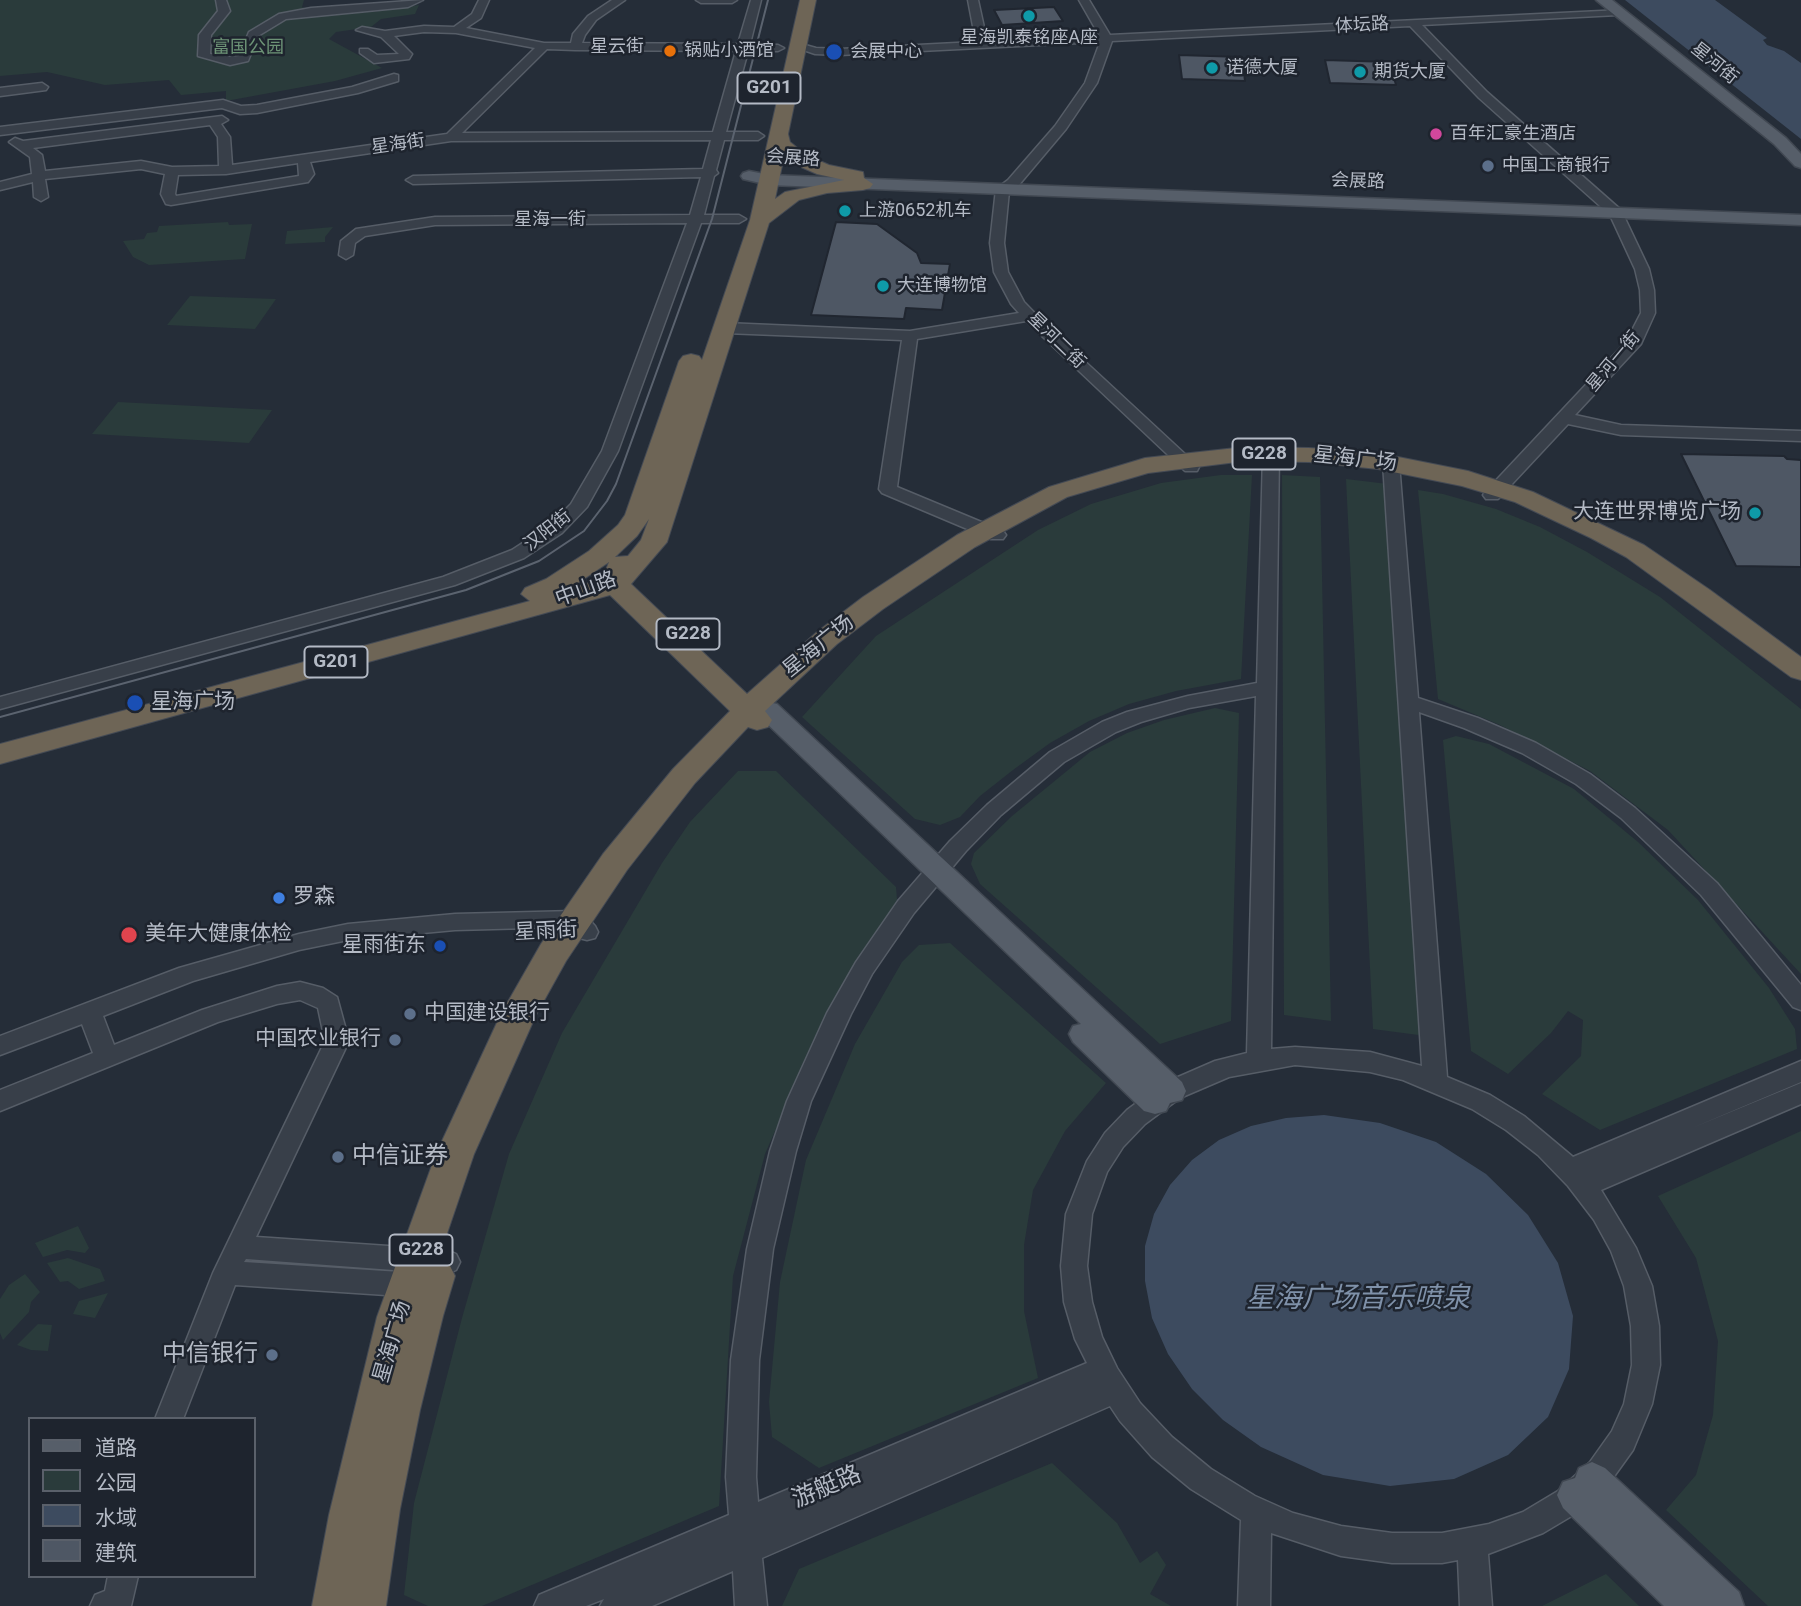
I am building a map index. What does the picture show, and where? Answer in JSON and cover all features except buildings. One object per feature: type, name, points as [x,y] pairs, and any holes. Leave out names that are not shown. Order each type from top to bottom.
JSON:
[{"type":"highway","name":"G201","points":[[773,70],[789,0]]},
{"type":"highway","name":"中山路","points":[[0,754],[591,593],[615,583],[638,564],[654,542],[724,328],[750,219],[766,131],[793,72],[808,0]]},
{"type":"highway","points":[[766,131],[799,159],[824,170],[864,181]]},
{"type":"highway","points":[[750,219],[792,196],[864,181]]},
{"type":"highway","name":"中山路","points":[[0,740],[532,595],[556,585],[599,558],[628,530],[638,516],[750,219]]},
{"type":"highway","name":"星海广场","points":[[335,1606],[351,1515],[374,1412],[476,1155],[576,928],[758,710],[876,615],[991,533],[1086,491],[1194,462],[1270,458],[1392,467],[1488,490],[1562,513],[1635,551],[1801,671]]},
{"type":"highway","name":"星海广场","points":[[1488,490],[1554,519],[1625,556],[1701,608],[1801,687]]},
{"type":"highway","points":[[615,583],[638,516]]},
{"type":"highway","name":"G228","points":[[654,542],[645,578],[653,602],[758,710]]},
{"type":"highway","name":"G228","points":[[615,583],[758,710]]},
{"type":"highway","name":"星海广场","points":[[363,1606],[378,1509],[398,1410],[431,1273]]},
{"type":"main road","name":"星河街","points":[[1603,0],[1780,141],[1800,161]]},
{"type":"main road","name":"会展路","points":[[759,169],[864,181],[1801,220]]},
{"type":"main road","points":[[1744,211],[1781,207],[1801,201]]},
{"type":"main road","name":"会展路","points":[[1609,210],[1801,213]]},
{"type":"main road","points":[[758,710],[1163,1096]]},
{"type":"main road","points":[[1584,1487],[1692,1606]]},
{"type":"main road","points":[[1584,1487],[1725,1606]]},
{"type":"street","points":[[221,0],[224,11],[205,35],[204,56],[230,61],[244,59],[253,34],[283,16],[311,11],[408,4],[418,0]]},
{"type":"street","points":[[456,30],[477,16],[484,0]]},
{"type":"street","points":[[575,47],[579,34],[592,18],[620,0]]},
{"type":"street","points":[[701,0],[732,0]]},
{"type":"street","name":"汉阳街","points":[[0,703],[449,581],[517,554],[547,536],[578,507],[610,451],[711,173],[756,0]]},
{"type":"street","points":[[973,0],[982,43]]},
{"type":"street","points":[[1010,187],[1059,129],[1091,83],[1107,39],[1084,0]]},
{"type":"street","name":"体坛路","points":[[798,46],[815,51],[840,52],[1618,12]]},
{"type":"street","name":"星河一街","points":[[1413,23],[1483,95],[1609,210],[1642,269],[1647,290],[1648,313],[1633,344],[1564,418],[1488,490]]},
{"type":"street","name":"星云街","points":[[362,30],[385,34],[424,29],[456,30],[544,46],[575,47],[743,48],[781,35]]},
{"type":"street","points":[[364,51],[374,59],[405,57],[406,54],[385,34]]},
{"type":"street","name":"体坛路","points":[[793,72],[807,63],[841,56],[1107,39]]},
{"type":"street","points":[[451,138],[544,46]]},
{"type":"street","points":[[0,133],[223,104],[240,110],[257,109],[354,90],[394,78]]},
{"type":"street","points":[[0,92],[42,87]]},
{"type":"street","points":[[24,145],[220,126]]},
{"type":"street","points":[[220,126],[226,170]]},
{"type":"street","points":[[36,155],[220,126]]},
{"type":"street","name":"星海街","points":[[0,186],[40,176],[141,165],[172,171],[226,170],[451,138],[720,136],[766,131]]},
{"type":"street","points":[[0,133],[24,145],[36,155],[41,197]]},
{"type":"street","points":[[141,165],[225,155]]},
{"type":"street","points":[[172,171],[169,194],[171,201],[303,180],[307,174],[303,159]]},
{"type":"street","points":[[413,180],[711,173]]},
{"type":"street","name":"星河二街","points":[[1010,187],[998,243],[1001,272],[1013,295],[1031,316],[1194,462]]},
{"type":"street","name":"星河二街","points":[[1010,187],[1009,256],[1024,294],[1057,330],[1194,462]]},
{"type":"street","name":"星河一街","points":[[1488,490],[1628,332],[1635,311],[1634,281],[1609,210]]},
{"type":"street","name":"星海一街","points":[[346,255],[348,241],[361,232],[435,221],[750,219]]},
{"type":"street","points":[[724,328],[911,336],[1031,316]]},
{"type":"street","points":[[911,336],[888,489],[991,533]]},
{"type":"street","points":[[1564,418],[1621,430],[1801,436]]},
{"type":"street","points":[[1259,1060],[1270,458]]},
{"type":"street","points":[[1392,467],[1435,1081]]},
{"type":"street","points":[[751,1606],[741,1477],[744,1360],[760,1249],[783,1151],[799,1101],[839,1013],[886,934],[932,876],[994,810],[1057,757],[1088,738],[1134,717],[1162,708],[1266,688]]},
{"type":"street","points":[[1408,702],[1471,723],[1530,748],[1583,779],[1628,813],[1709,889],[1801,1001]]},
{"type":"street","name":"星雨街","points":[[0,1046],[219,978],[301,955],[349,945],[452,935],[576,928]]},
{"type":"street","points":[[0,1101],[210,1016],[277,995],[300,991],[316,994],[329,1003],[337,1041],[226,1273],[170,1417]]},
{"type":"street","points":[[98,1015],[112,1055]]},
{"type":"street","name":"星雨街","points":[[0,1062],[98,1015]]},
{"type":"street","points":[[1295,1056],[1332,1057],[1370,1062],[1435,1081],[1481,1102],[1516,1123],[1547,1148],[1603,1212],[1623,1248],[1638,1286],[1645,1326],[1646,1365],[1638,1404],[1623,1440],[1584,1487],[1532,1523],[1472,1542],[1442,1548],[1392,1548],[1341,1542],[1292,1527],[1256,1511],[1201,1479],[1162,1447],[1130,1412],[1089,1339],[1078,1302],[1074,1266],[1075,1231],[1083,1198],[1096,1168],[1114,1140],[1136,1116],[1163,1096],[1224,1068],[1295,1056]]},
{"type":"street","points":[[1576,1178],[1801,1070]]},
{"type":"street","points":[[1576,1178],[1801,1093]]},
{"type":"street","points":[[238,1247],[431,1273]]},
{"type":"street","points":[[226,1273],[431,1273]]},
{"type":"street","name":"游艇路","points":[[550,1606],[746,1536],[1110,1379]]},
{"type":"street","points":[[1254,1606],[1256,1511]]},
{"type":"street","name":"游艇路","points":[[616,1606],[746,1536]]},
{"type":"street","points":[[1472,1542],[1476,1606]]},
{"type":"street","points":[[106,1606],[118,1601],[123,1578]]},
{"type":"green space","name":"富国公园","points":[[0,0],[304,0],[302,7],[319,13],[372,12],[419,5],[415,14],[381,19],[371,27],[336,32],[329,39],[382,68],[335,81],[226,101],[226,91],[181,95],[169,80],[105,85],[47,72],[0,76]]},
{"type":"green space","points":[[228,222],[229,225],[252,224],[245,259],[149,265],[133,257],[123,241],[144,239],[147,233],[157,232],[159,226]]},
{"type":"green space","points":[[333,227],[325,237],[325,242],[285,244],[287,231]]},
{"type":"green space","points":[[190,296],[276,299],[255,329],[167,325]]},
{"type":"green space","points":[[118,402],[272,410],[249,443],[92,434]]},
{"type":"green space","points":[[1221,475],[1252,475],[1241,679],[1176,691],[1129,704],[1089,721],[1050,743],[1013,770],[980,796],[960,817],[940,825],[915,819],[802,717],[876,636],[1038,530],[1091,504],[1161,483]]},
{"type":"green space","points":[[1282,475],[1320,477],[1331,1021],[1284,1015]]},
{"type":"green space","points":[[1346,479],[1388,484],[1426,1036],[1373,1029]]},
{"type":"green space","points":[[1418,490],[1496,509],[1540,527],[1587,552],[1660,597],[1801,709],[1801,974],[1668,830],[1590,771],[1500,725],[1438,699]]},
{"type":"green space","points":[[1215,708],[1239,713],[1231,1021],[1160,1044],[980,884],[971,864],[974,853],[1012,816],[1090,752],[1127,733],[1164,720]]},
{"type":"green space","points":[[1456,736],[1489,744],[1574,789],[1638,842],[1698,900],[1769,988],[1795,1029],[1797,1049],[1600,1130],[1542,1094],[1581,1056],[1583,1020],[1568,1011],[1551,1033],[1508,1074],[1471,1051],[1443,740]]},
{"type":"green space","points":[[738,771],[776,771],[896,887],[897,900],[816,1037],[765,1154],[733,1276],[719,1506],[482,1606],[428,1606],[404,1595],[414,1503],[462,1318],[509,1154],[562,1033],[662,863],[690,822]]},
{"type":"green space","points":[[950,943],[1106,1083],[1065,1131],[1033,1190],[1024,1245],[1024,1311],[1038,1378],[819,1468],[772,1437],[769,1402],[780,1282],[806,1160],[855,1044],[902,962],[919,945]]},
{"type":"green space","points":[[1801,1131],[1801,1606],[1768,1606],[1666,1510],[1696,1475],[1713,1415],[1718,1341],[1696,1258],[1658,1196]]},
{"type":"green space","points":[[78,1226],[89,1248],[85,1253],[67,1250],[43,1257],[35,1243]]},
{"type":"green space","points":[[68,1258],[100,1269],[105,1281],[79,1289],[68,1281],[60,1282],[47,1263]]},
{"type":"green space","points":[[25,1274],[40,1292],[31,1302],[29,1312],[3,1340],[0,1333],[0,1299],[9,1285]]},
{"type":"green space","points":[[108,1293],[95,1318],[73,1314],[79,1301]]},
{"type":"green space","points":[[38,1324],[52,1325],[48,1351],[31,1350],[17,1345]]},
{"type":"green space","points":[[1052,1463],[1117,1523],[1140,1563],[1157,1551],[1166,1565],[1150,1594],[1171,1606],[782,1606],[799,1569]]},
{"type":"green space","points":[[1606,1574],[1639,1606],[1542,1606]]},
{"type":"water","points":[[1625,0],[1715,0],[1767,38],[1763,40],[1767,45],[1784,51],[1801,63],[1801,139]]},
{"type":"water","name":"星海广场音乐喷泉","points":[[1324,1115],[1380,1123],[1436,1142],[1486,1174],[1528,1215],[1558,1263],[1573,1316],[1569,1369],[1548,1417],[1508,1455],[1454,1479],[1390,1486],[1323,1475],[1261,1447],[1223,1420],[1192,1389],[1168,1354],[1152,1318],[1145,1281],[1145,1246],[1154,1214],[1170,1185],[1192,1160],[1219,1140],[1251,1126],[1286,1118]]},
{"type":"tram line","points":[[0,717],[466,590],[539,561],[584,531],[607,501],[616,484],[712,219],[768,0]]},
{"type":"place","name":"星海凯泰铭座A座","points":[[1029,16]]},
{"type":"place","name":"锅贴小酒馆","points":[[670,51]]},
{"type":"place","name":"会展中心","points":[[834,52]]},
{"type":"place","name":"诺德大厦","points":[[1212,68]]},
{"type":"place","name":"期货大厦","points":[[1360,72]]},
{"type":"place","name":"百年汇豪生酒店","points":[[1436,134]]},
{"type":"place","name":"中国工商银行","points":[[1488,166]]},
{"type":"place","name":"上游0652机车","points":[[845,211]]},
{"type":"place","name":"大连博物馆","points":[[883,286]]},
{"type":"place","name":"大连世界博览广场","points":[[1755,513]]},
{"type":"place","name":"星海广场","points":[[135,703]]},
{"type":"place","name":"罗森","points":[[279,898]]},
{"type":"place","name":"美年大健康体检","points":[[129,935]]},
{"type":"place","name":"星雨街东","points":[[440,946]]},
{"type":"place","name":"中国建设银行","points":[[410,1014]]},
{"type":"place","name":"中国农业银行","points":[[395,1040]]},
{"type":"place","name":"中信证券","points":[[338,1157]]},
{"type":"place","name":"中信银行","points":[[272,1355]]}]
